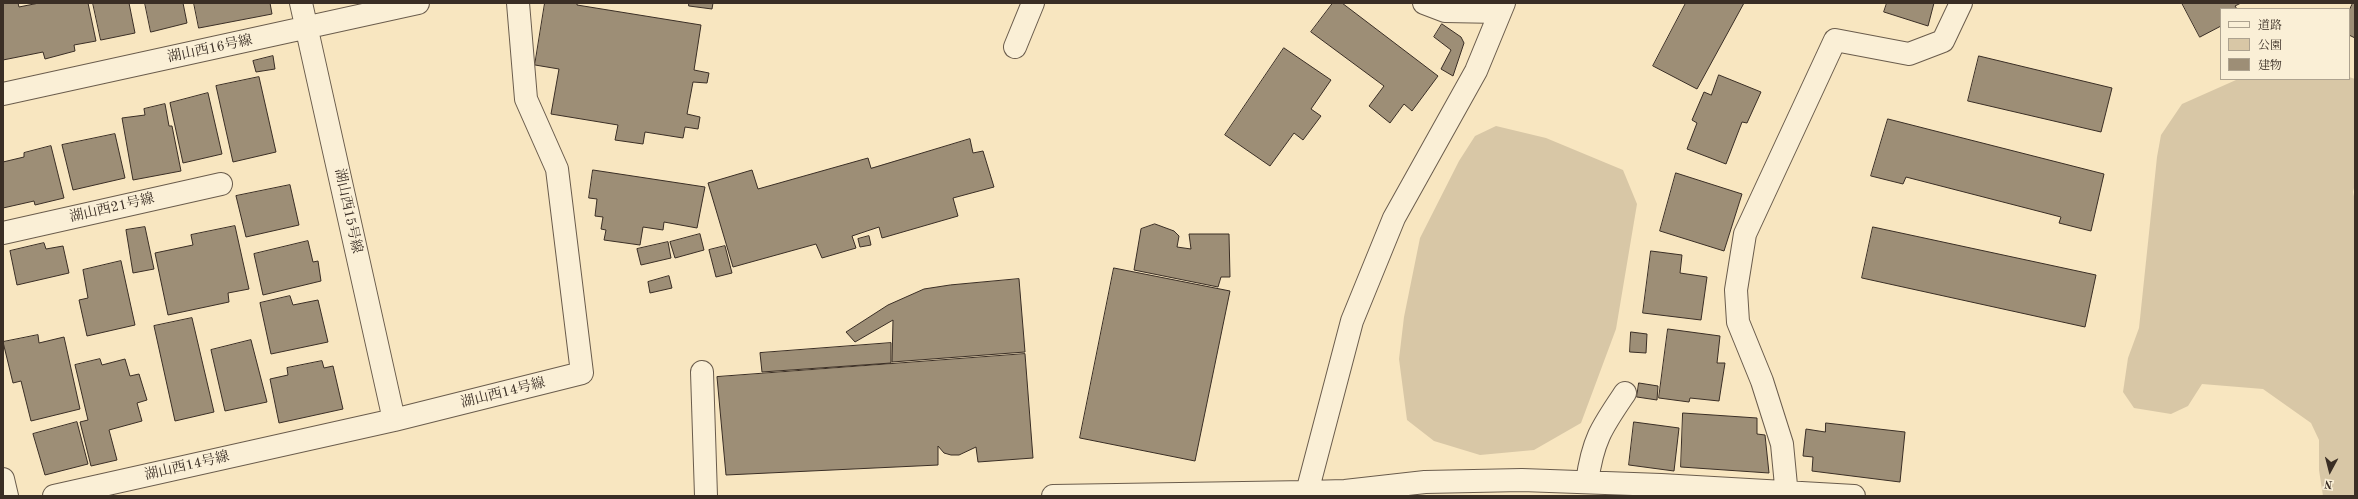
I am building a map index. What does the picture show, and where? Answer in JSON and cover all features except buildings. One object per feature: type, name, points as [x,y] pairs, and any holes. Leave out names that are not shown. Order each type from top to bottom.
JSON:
[{"type":"street","name":"湖山西15号線","points":[[301,3],[308,28],[394,420]]},
{"type":"street","name":"湖山西16号線","points":[[3,94],[418,3]]},
{"type":"street","name":"湖山西14号線","points":[[54,496],[394,420],[582,373],[557,169],[526,99],[518,3]]},
{"type":"street","points":[[1015,48],[1033,3]]},
{"type":"street","points":[[1306,494],[1352,321],[1394,218],[1476,71],[1502,7],[1445,12],[1424,3]]},
{"type":"street","points":[[1787,494],[1782,444],[1762,381],[1738,322],[1736,290],[1745,234],[1835,40],[1909,54],[1943,41],[1961,3]]},
{"type":"street","name":"湖山西21号線","points":[[3,233],[221,184]]},
{"type":"street","points":[[702,372],[706,496]]},
{"type":"street","points":[[1587,482],[1591,454],[1601,427],[1625,393]]},
{"type":"street","points":[[3,479],[6,496]]},
{"type":"street","points":[[1052,496],[1306,494],[1425,482],[1522,480],[1587,482],[1787,494],[1854,496]]},
{"type":"green space","points":[[2350,77],[2355,79],[2355,184],[2353,192],[2355,201],[2355,496],[2323,496],[2319,470],[2319,440],[2311,423],[2263,389],[2202,384],[2188,406],[2171,414],[2134,408],[2123,392],[2128,358],[2139,328],[2157,157],[2161,135],[2182,104],[2236,80],[2350,80]]},
{"type":"green space","points":[[1496,126],[1546,138],[1623,170],[1637,204],[1616,329],[1581,423],[1534,450],[1480,455],[1434,441],[1407,420],[1399,359],[1404,317],[1420,238],[1459,161],[1475,136]]}]
